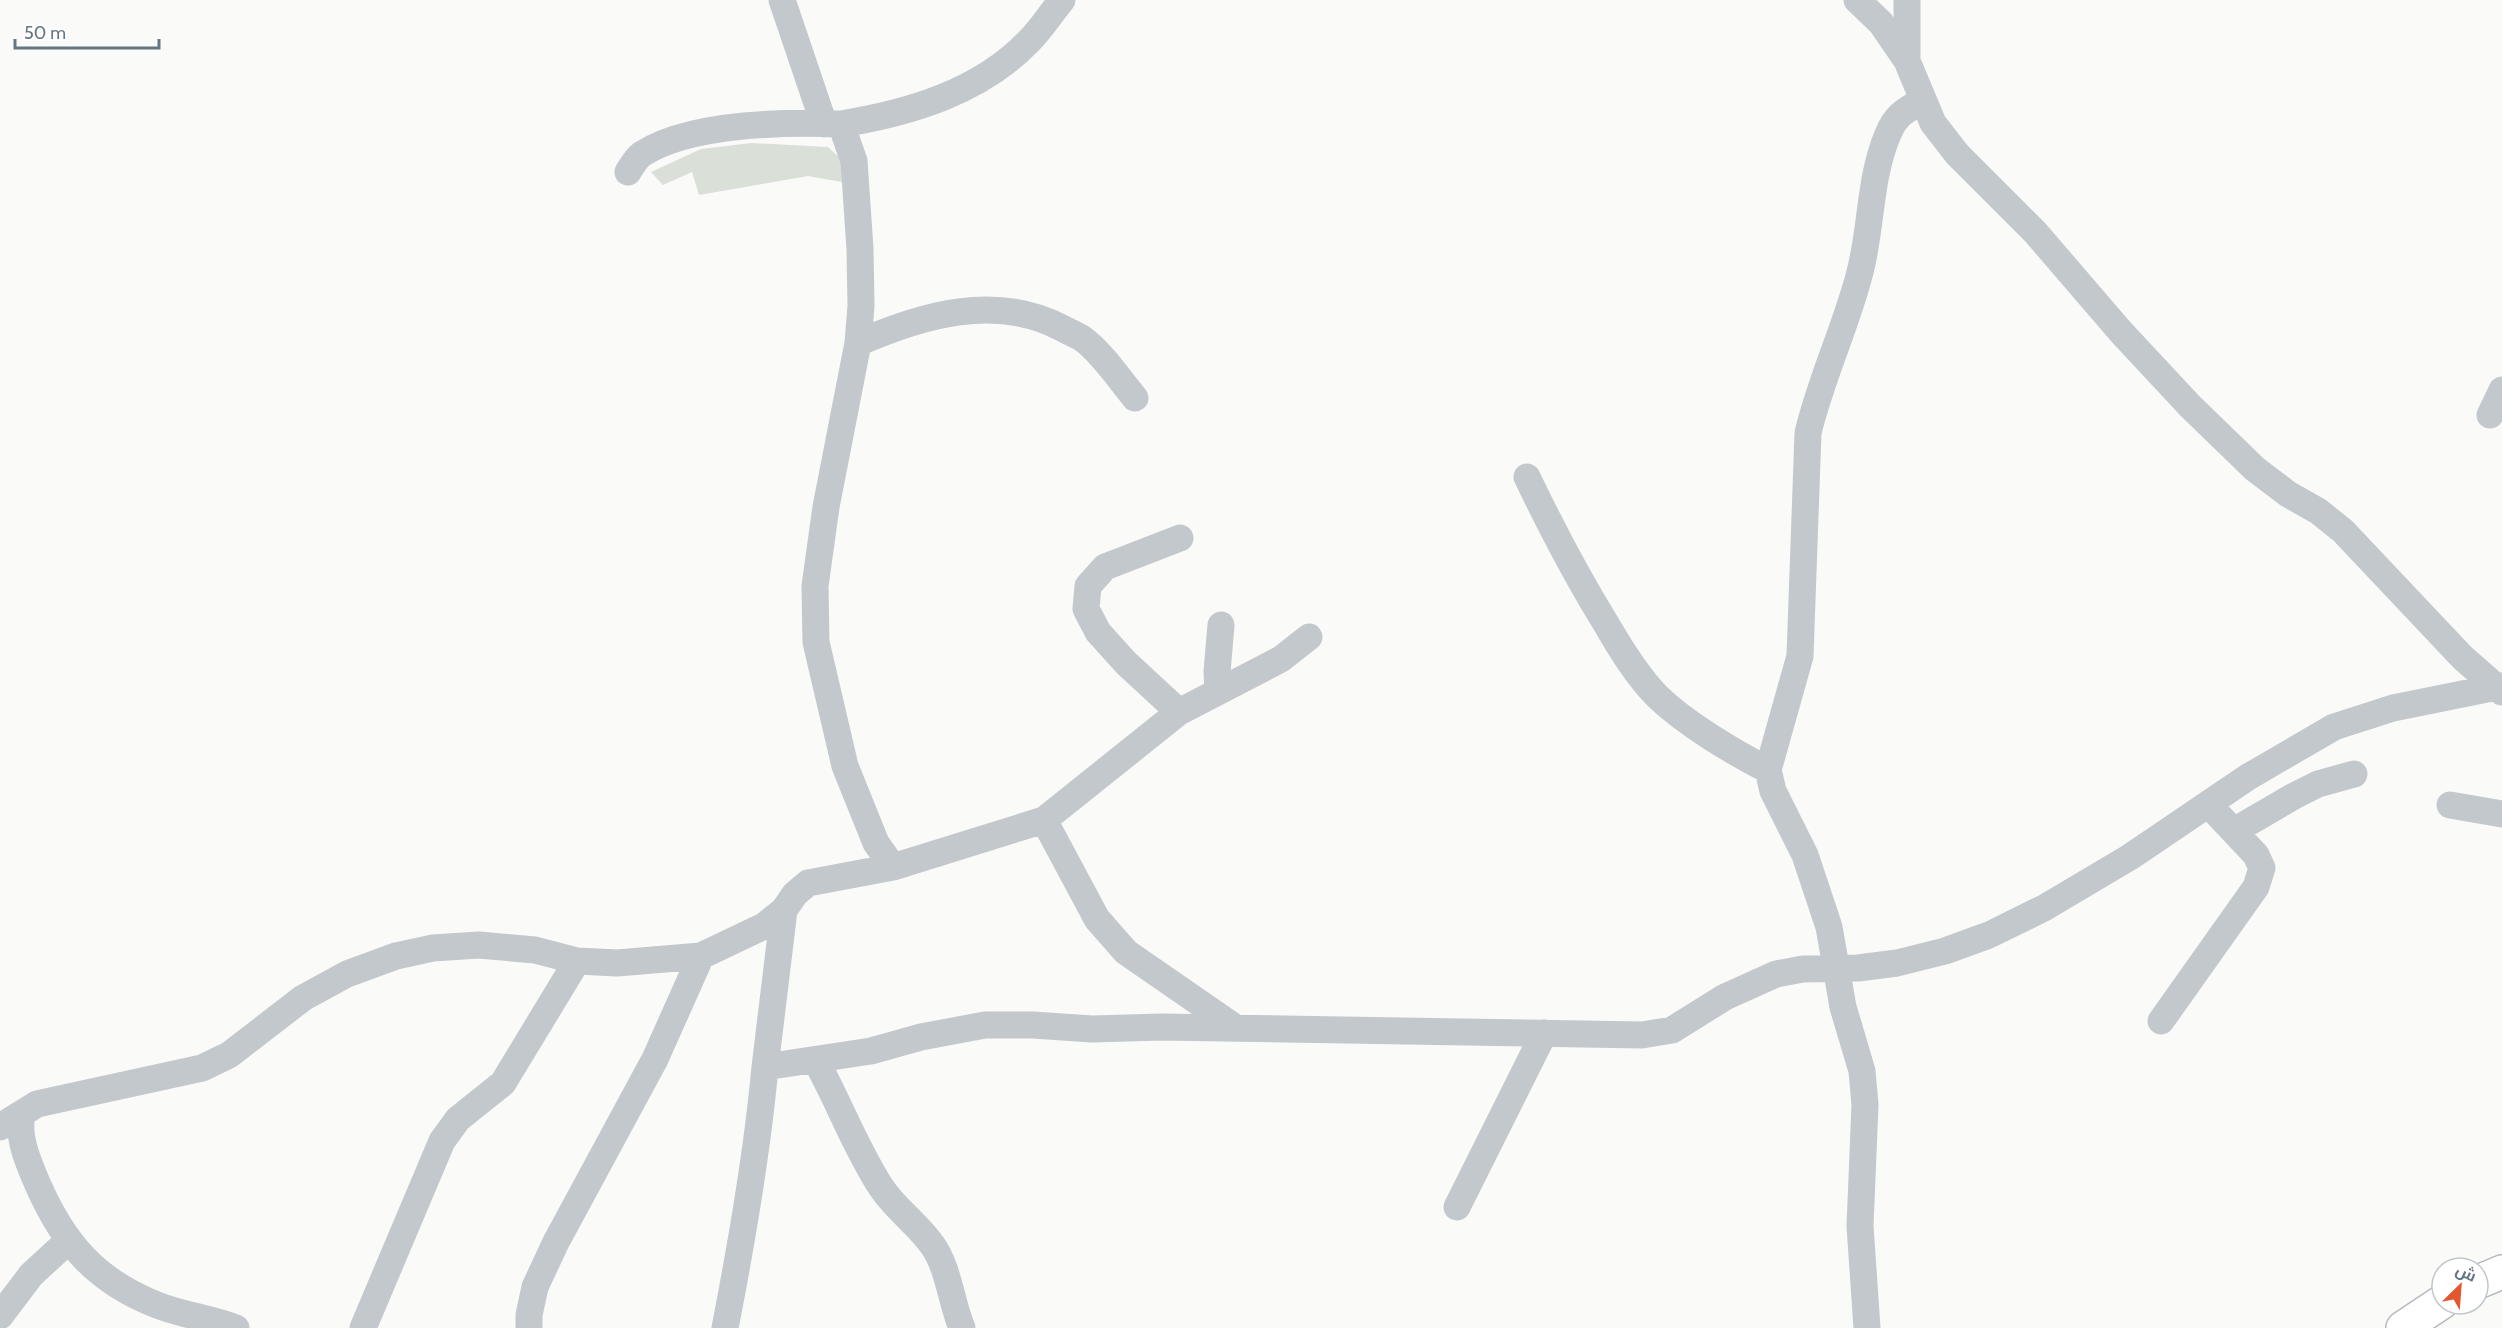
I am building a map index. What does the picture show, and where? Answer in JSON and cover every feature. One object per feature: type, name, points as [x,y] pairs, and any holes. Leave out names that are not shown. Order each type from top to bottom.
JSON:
[{"type":"main road","points":[[2403,1328],[2430,1310]]},
{"type":"street","points":[[782,0],[832,124],[854,160],[861,249],[861,306],[858,343],[826,507],[814,586],[816,642],[845,766],[876,843],[893,867]]},
{"type":"street","points":[[628,172],[640,155],[697,134],[731,128],[832,124],[890,116],[939,99],[990,74],[1030,40],[1062,0]]},
{"type":"street","points":[[1857,0],[1881,23],[1907,61],[1933,123],[1957,154],[2035,231],[2114,324],[2190,405],[2255,469],[2288,494],[2318,511],[2343,531],[2463,658],[2499,688]]},
{"type":"street","points":[[1907,0],[1907,61]]},
{"type":"street","points":[[1867,1328],[1860,1226],[1865,1105],[1862,1071],[1843,1006],[1829,927],[1805,855],[1773,791],[1768,771],[1800,656],[1808,433],[1816,398],[1860,274],[1867,242],[1870,198],[1877,164],[1888,133],[1899,114],[1922,101]]},
{"type":"street","points":[[858,343],[921,318],[984,310],[1017,312],[1048,321],[1083,339],[1135,398]]},
{"type":"street","points":[[2490,415],[2502,390]]},
{"type":"street","points":[[1527,477],[1573,570],[1623,653],[1658,697],[1711,736],[1768,771]]},
{"type":"street","points":[[1179,712],[1126,663],[1098,632],[1086,609],[1088,586],[1105,567],[1180,538]]},
{"type":"street","points":[[1218,691],[1217,672],[1221,625]]},
{"type":"street","points":[[11,1121],[37,1104],[202,1068],[229,1055],[303,998],[347,974],[396,956],[433,948],[479,945],[535,950],[577,961],[617,963],[701,956],[764,926],[784,910],[795,894],[808,883],[893,867],[1044,820],[1179,712],[1281,659],[1309,637]]},
{"type":"street","points":[[765,1067],[871,1051],[921,1037],[985,1026],[1642,1035],[1672,1030],[1725,998],[1776,974],[1803,969],[1835,969],[1897,963],[1945,951],[1989,935],[2044,908],[2120,863],[2296,747],[2334,727],[2393,708],[2499,688]]},
{"type":"street","points":[[2234,831],[2318,784],[2354,774]]},
{"type":"street","points":[[2161,1021],[2256,887],[2262,868],[2256,855],[2208,804]]},
{"type":"street","points":[[2450,806],[2502,814]]},
{"type":"street","points":[[1044,820],[1097,919],[1126,952],[1236,1028]]},
{"type":"street","points":[[725,1328],[759,1139],[765,1067],[784,910]]},
{"type":"street","points":[[529,1328],[534,1287],[655,1059],[701,956]]},
{"type":"street","points":[[363,1328],[442,1141],[458,1119],[503,1083],[577,961]]},
{"type":"street","points":[[1457,1207],[1544,1033]]},
{"type":"street","points":[[816,1060],[837,1098],[857,1146],[882,1189],[933,1246],[943,1266],[962,1328]]},
{"type":"street","points":[[11,1121],[20,1125],[33,1173],[53,1218],[83,1258],[110,1281],[157,1305],[236,1328]]},
{"type":"street","points":[[0,1316],[31,1275],[69,1240]]},
{"type":"shaded area","points":[[751,143],[828,147],[853,170],[853,184],[808,176],[699,195],[692,172],[663,185],[651,172],[701,149]]}]
